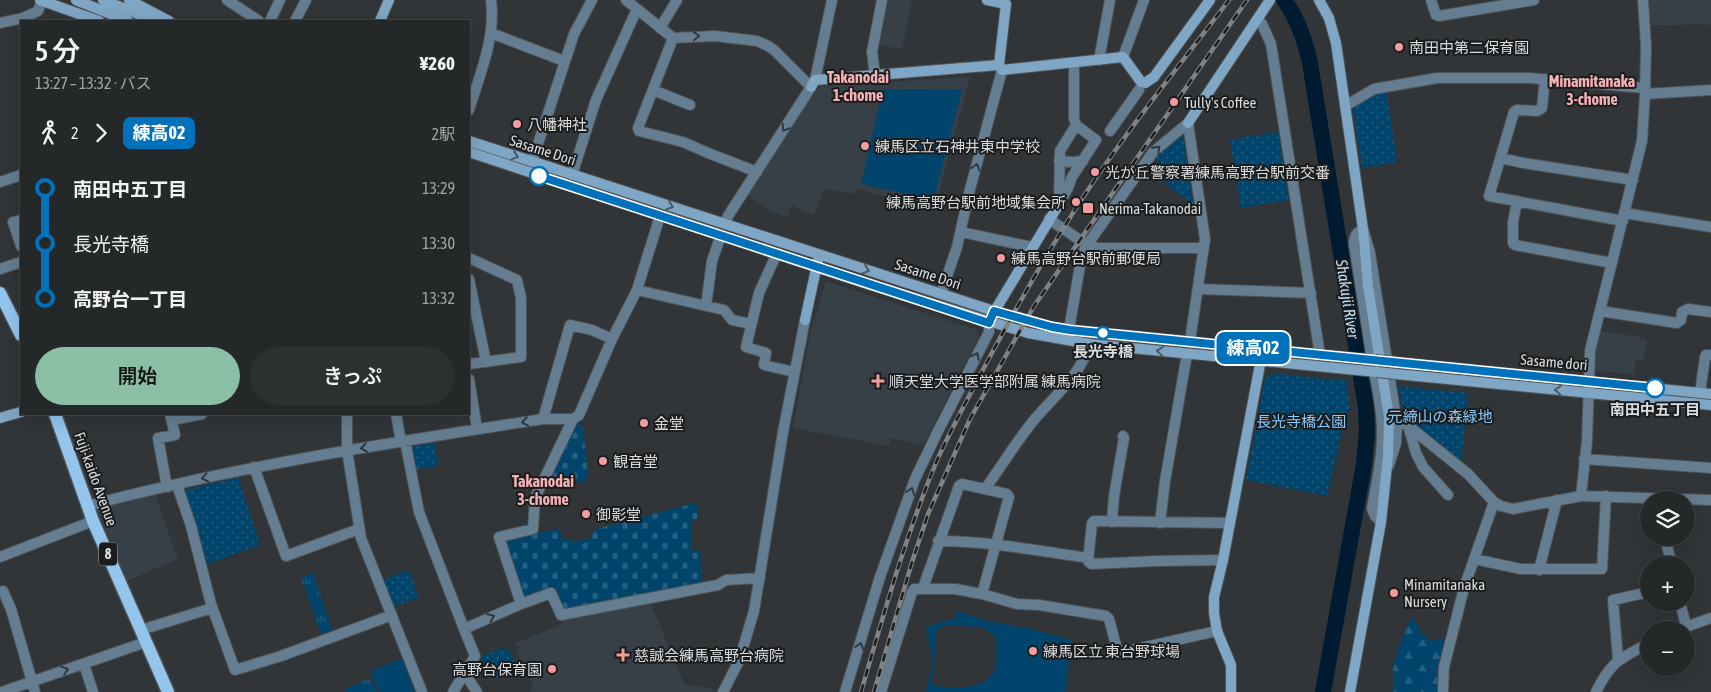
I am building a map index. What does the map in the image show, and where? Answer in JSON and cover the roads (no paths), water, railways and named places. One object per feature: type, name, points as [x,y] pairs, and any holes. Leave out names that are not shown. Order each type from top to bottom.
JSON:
[{"type":"main road","points":[[76,0],[126,20]]},
{"type":"main road","points":[[103,0],[153,20]]},
{"type":"main road","points":[[129,0],[167,20]]},
{"type":"main road","points":[[380,20],[389,0]]},
{"type":"main road","points":[[987,0],[1006,2],[1001,67]]},
{"type":"main road","points":[[813,83],[875,75],[1074,63],[1123,57],[1141,82],[1145,84],[1210,0]]},
{"type":"main road","points":[[1320,0],[1334,29],[1363,229],[1368,286],[1393,420],[1381,522],[1350,692]]},
{"type":"main road","points":[[41,1],[96,20]]},
{"type":"main road","points":[[1188,123],[1268,3]]},
{"type":"main road","name":"Sasame Dori","points":[[470,141],[994,311],[1052,327],[1394,362]]},
{"type":"main road","name":"Sasame Dori","points":[[470,152],[989,323],[1044,337],[1186,354],[1711,405]]},
{"type":"main road","points":[[989,323],[994,311],[1059,204]]},
{"type":"main road","points":[[805,320],[820,254]]},
{"type":"main road","points":[[0,293],[20,333]]},
{"type":"main road","points":[[1231,692],[1231,665],[1217,631],[1214,598],[1263,349]]},
{"type":"main road","name":"Sasame dori","points":[[1394,362],[1711,394]]},
{"type":"main road","points":[[0,418],[20,412]]},
{"type":"main road","name":"Fuji-kaido Avenue","points":[[55,415],[93,521],[168,692]]},
{"type":"street","points":[[228,0],[246,17]]},
{"type":"street","points":[[270,20],[280,0]]},
{"type":"street","points":[[296,20],[306,0]]},
{"type":"street","points":[[470,106],[491,33],[493,15],[490,0]]},
{"type":"street","points":[[532,162],[574,34],[592,0]]},
{"type":"street","points":[[626,0],[673,38],[715,36],[757,42],[774,50],[813,83]]},
{"type":"street","points":[[660,28],[677,0]]},
{"type":"street","points":[[725,224],[728,216],[813,83],[832,0]]},
{"type":"street","points":[[875,75],[872,52],[882,0]]},
{"type":"street","points":[[1099,60],[1110,0]]},
{"type":"street","points":[[1123,57],[1144,0]]},
{"type":"street","points":[[1431,0],[1438,16],[1534,0]]},
{"type":"street","points":[[1581,496],[1590,351],[1642,141],[1646,46],[1642,0]]},
{"type":"street","points":[[24,20],[38,11],[41,1]]},
{"type":"street","points":[[572,175],[596,100],[637,9]]},
{"type":"street","points":[[1258,19],[1271,44],[1320,355]]},
{"type":"street","points":[[0,23],[20,20]]},
{"type":"street","points":[[491,33],[564,61]]},
{"type":"street","points":[[673,38],[638,131],[683,142],[756,172]]},
{"type":"street","points":[[1059,204],[1072,177],[1096,140],[1076,125],[1074,118],[1074,63]]},
{"type":"street","points":[[941,294],[961,232],[1001,67]]},
{"type":"street","points":[[1345,106],[1374,90],[1437,78],[1503,77],[1544,79],[1645,91],[1711,90]]},
{"type":"street","points":[[1544,79],[1542,108],[1537,112],[1515,111],[1489,196],[1624,217],[1711,227]]},
{"type":"street","points":[[653,90],[690,105]]},
{"type":"street","points":[[1110,131],[1139,90]]},
{"type":"street","points":[[1070,330],[1082,254],[1087,245],[1153,152],[1188,123]]},
{"type":"street","points":[[1188,123],[1204,229],[1204,248],[1190,341]]},
{"type":"street","points":[[1059,204],[1060,148],[1076,125]]},
{"type":"street","points":[[1501,158],[1633,180]]},
{"type":"street","points":[[1059,161],[1083,161]]},
{"type":"street","points":[[0,182],[20,176]]},
{"type":"street","points":[[1517,201],[1513,222],[1513,243],[1515,245],[1612,263]]},
{"type":"street","points":[[87,506],[254,467],[347,450],[542,419],[573,419],[580,416],[612,339],[638,290],[660,216]]},
{"type":"street","points":[[1049,219],[1087,245],[1098,248],[1204,248]]},
{"type":"street","points":[[20,220],[13,222],[20,243]]},
{"type":"street","points":[[1372,360],[1354,244],[1357,232],[1363,229],[1370,252],[1393,420],[1408,425],[1468,474],[1494,502],[1501,506],[1513,509],[1581,496],[1640,498]]},
{"type":"street","points":[[961,232],[1032,247]]},
{"type":"street","points":[[706,306],[712,260],[721,235]]},
{"type":"street","points":[[777,254],[759,293],[746,347],[766,353],[764,365],[794,372]]},
{"type":"street","points":[[470,258],[517,280],[521,298],[521,357],[470,364]]},
{"type":"street","points":[[0,269],[20,262]]},
{"type":"street","points":[[470,284],[486,362]]},
{"type":"street","points":[[1198,289],[1311,293]]},
{"type":"street","points":[[638,290],[724,310],[732,320],[751,324]]},
{"type":"street","points":[[1600,311],[1677,323],[1682,312],[1688,310],[1711,312]]},
{"type":"street","points":[[723,692],[739,661],[747,637],[760,578],[794,372],[805,320]]},
{"type":"street","points":[[846,692],[880,577],[915,479],[989,332],[989,323]]},
{"type":"street","points":[[542,419],[570,325],[592,330],[612,339]]},
{"type":"street","points":[[985,489],[1033,421],[1059,394],[1073,375],[1086,356],[1090,344]]},
{"type":"street","points":[[1160,523],[1164,481],[1186,354]]},
{"type":"street","points":[[1700,393],[1706,355],[1711,355]]},
{"type":"street","points":[[1374,372],[1382,432],[1381,452],[1372,509],[1375,516],[1381,522]]},
{"type":"street","points":[[470,384],[477,430]]},
{"type":"street","points":[[192,415],[171,417],[175,435],[158,438],[172,486],[191,526],[212,608],[235,670],[281,656],[392,615]]},
{"type":"street","points":[[347,415],[347,450],[362,538],[422,692]]},
{"type":"street","points":[[396,415],[420,512],[475,656],[453,692]]},
{"type":"street","points":[[521,604],[499,537],[533,529],[535,498],[573,419]]},
{"type":"street","points":[[1408,425],[1416,453],[1423,468],[1448,495]]},
{"type":"street","points":[[1112,522],[1123,436]]},
{"type":"street","points":[[1584,459],[1711,468]]},
{"type":"street","points":[[254,467],[286,556],[360,529]]},
{"type":"street","points":[[923,588],[960,485],[985,489],[1009,496],[982,594]]},
{"type":"street","points":[[1474,559],[1508,568],[1602,570],[1606,496]]},
{"type":"street","points":[[1539,570],[1557,500]]},
{"type":"street","points":[[1695,500],[1711,500]]},
{"type":"street","points":[[1443,692],[1444,667],[1464,588],[1494,502]]},
{"type":"street","points":[[0,557],[93,521]]},
{"type":"street","points":[[1223,560],[1091,564],[1088,561],[1092,523],[1230,523]]},
{"type":"street","points":[[938,542],[959,541],[1089,558]]},
{"type":"street","points":[[464,629],[551,593],[561,615],[718,585],[726,580],[760,578]]},
{"type":"street","points":[[881,692],[914,589],[955,589],[1017,604],[1047,606],[1108,617],[1118,654],[1217,631]]},
{"type":"street","points":[[3,590],[11,609],[33,687]]},
{"type":"street","points":[[1618,659],[1613,600],[1640,594]]},
{"type":"street","points":[[141,630],[212,608]]},
{"type":"street","points":[[1695,624],[1711,618]]},
{"type":"street","points":[[2,692],[33,687],[84,664],[146,642]]},
{"type":"street","points":[[1596,692],[1618,659],[1640,648]]},
{"type":"street","points":[[84,664],[93,692]]},
{"type":"street","points":[[464,676],[477,692]]},
{"type":"waterway","name":"Shakujii River","points":[[1284,0],[1300,30],[1310,63],[1366,408],[1367,431],[1364,464],[1323,692]]},
{"type":"railway","points":[[861,692],[896,574],[926,487],[951,430],[972,390],[1036,275],[1080,202],[1140,116],[1229,0]]},
{"type":"railway","points":[[874,692],[928,514],[970,419],[1034,306],[1247,0]]},
{"type":"place","name":"南田中第二保育園","points":[[1399,47]]},
{"type":"place","name":"Tully's Coffee","points":[[1174,102]]},
{"type":"place","name":"八幡神社","points":[[517,124]]},
{"type":"place","name":"練馬区立石神井東中学校","points":[[865,146]]},
{"type":"place","name":"光が丘警察署練馬高野台駅前交番","points":[[1095,172]]},
{"type":"place","name":"練馬高野台駅前地域集会所","points":[[1076,202]]},
{"type":"place","name":"Nerima-Takanodai","points":[[1088,208]]},
{"type":"place","name":"練馬高野台駅前郵便局","points":[[1001,258]]},
{"type":"place","name":"長光寺橋","points":[[1103,333]]},
{"type":"place","name":"順天堂大学医学部附属 練馬病院","points":[[878,381]]},
{"type":"place","name":"南田中五丁目","points":[[1655,388]]},
{"type":"place","name":"金堂","points":[[644,423]]},
{"type":"place","name":"観音堂","points":[[603,461]]},
{"type":"place","name":"御影堂","points":[[586,514]]},
{"type":"place","name":"Minamitanaka Nursery","points":[[1394,593]]},
{"type":"place","name":"練馬区立 東台野球場","points":[[1033,651]]},
{"type":"place","name":"慈誠会練馬高野台病院","points":[[623,655]]},
{"type":"place","name":"高野台保育園","points":[[552,669]]},
{"type":"district","name":"Takanodai 1-chome","points":[[858,86]]},
{"type":"district","name":"Minamitanaka 3-chome","points":[[1592,90]]},
{"type":"district","name":"Takanodai 3-chome","points":[[543,490]]},
{"type":"park label","name":"元締山の森緑地","points":[[1440,416]]},
{"type":"park label","name":"長光寺橋公園","points":[[1301,421]]}]
